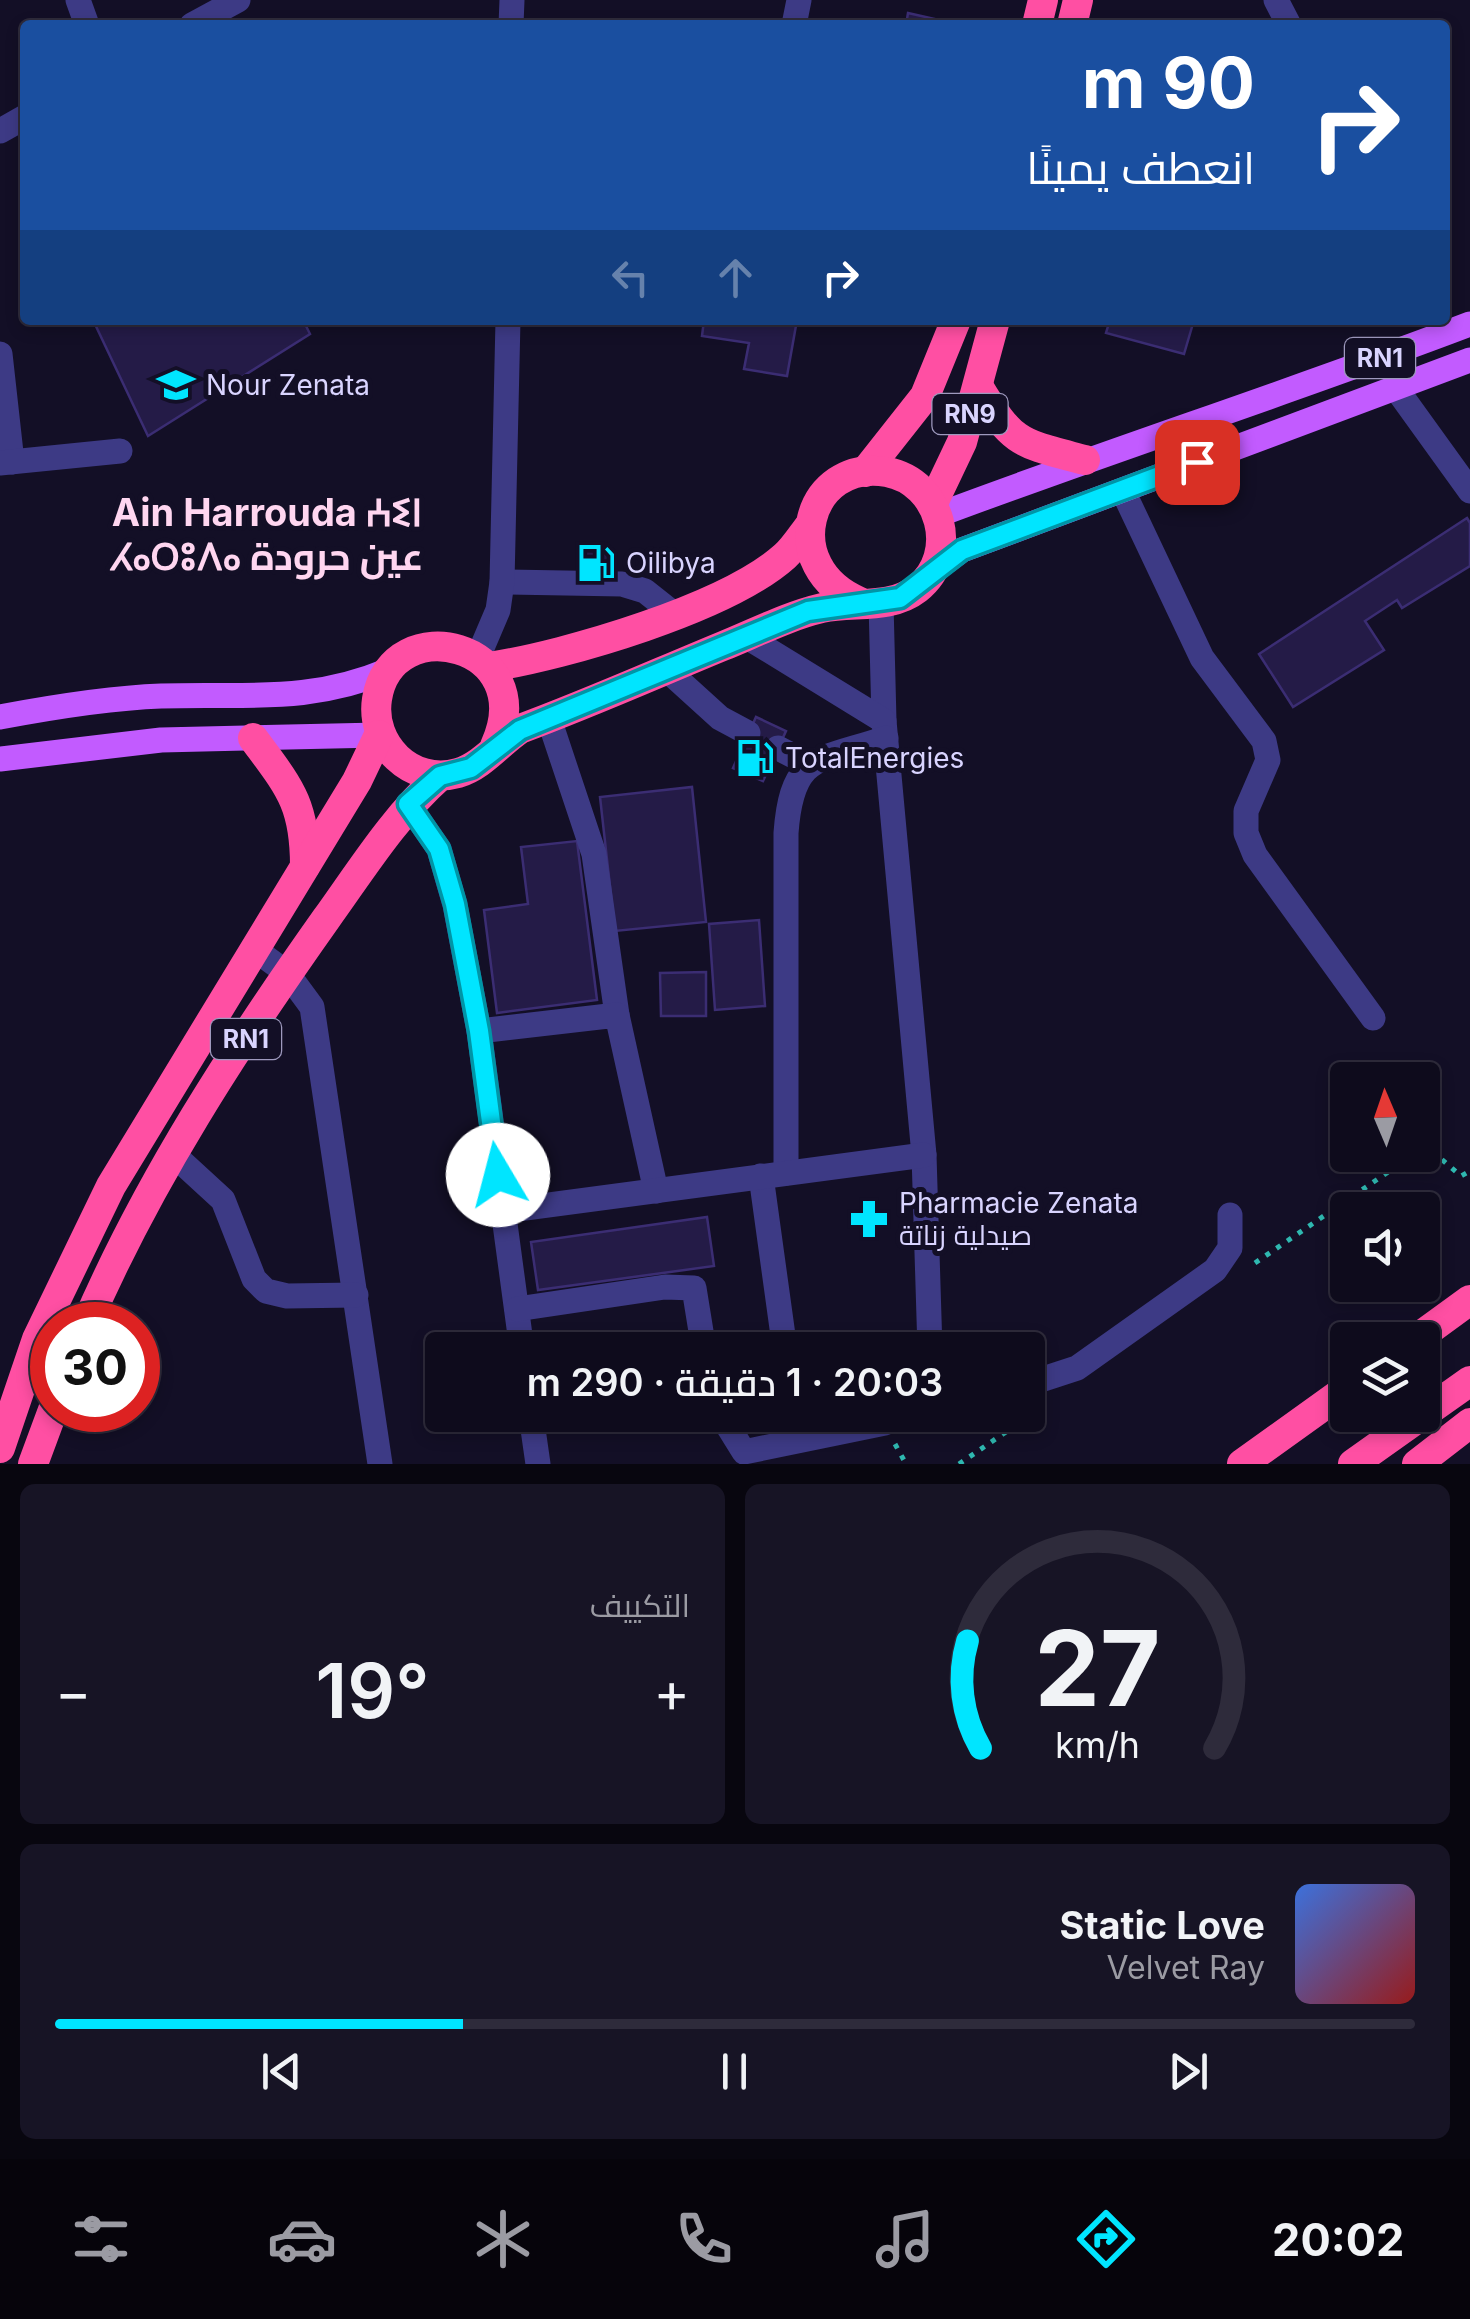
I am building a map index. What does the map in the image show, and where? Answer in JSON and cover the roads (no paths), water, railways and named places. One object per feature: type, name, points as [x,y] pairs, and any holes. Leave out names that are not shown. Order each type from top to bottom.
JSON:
[{"type":"highway","name":"RN9","points":[[864,472],[925,396],[954,325]]},
{"type":"highway","name":"RN9","points":[[935,509],[962,442],[995,325]]},
{"type":"highway","points":[[978,386],[1003,428],[1030,445],[1085,460]]},
{"type":"highway","points":[[484,662],[547,658],[674,614],[753,577],[784,557],[810,525],[816,506],[829,490],[845,478],[864,472],[904,477],[935,509],[942,534],[931,573]]},
{"type":"highway","points":[[810,525],[815,564],[826,582],[871,603]]},
{"type":"highway","name":"RN1","points":[[96,1302],[174,1154],[287,973],[408,804],[440,776],[471,768],[520,730],[747,636],[808,611],[900,598],[918,588],[931,573]]},
{"type":"highway","points":[[389,670],[422,648],[461,648],[484,662],[500,685],[506,705],[504,726],[495,746]]},
{"type":"highway","name":"RN1","points":[[0,1448],[37,1338],[110,1186],[358,780],[380,735],[376,701],[389,670]]},
{"type":"highway","points":[[380,735],[404,764],[440,776]]},
{"type":"highway","points":[[253,738],[290,788],[302,814],[305,866]]},
{"type":"highway","points":[[1440,1322],[1470,1300]]},
{"type":"highway","points":[[1440,1402],[1470,1381]]},
{"type":"highway","points":[[1242,1464],[1330,1401]]},
{"type":"highway","points":[[1417,1464],[1470,1423]]},
{"type":"highway","points":[[32,1464],[44,1432]]},
{"type":"highway","points":[[1353,1464],[1398,1432]]},
{"type":"main road","name":"RN1","points":[[935,509],[1290,393],[1470,324]]},
{"type":"main road","name":"RN1","points":[[931,573],[962,550],[1470,360]]},
{"type":"main road","points":[[0,717],[158,696],[309,694],[348,687],[389,670]]},
{"type":"main road","points":[[0,759],[161,740],[380,735]]},
{"type":"street","points":[[201,20],[238,0]]},
{"type":"street","points":[[484,662],[502,582],[508,325]]},
{"type":"street","points":[[0,354],[6,462],[120,452]]},
{"type":"street","points":[[1396,387],[1470,491]]},
{"type":"street","points":[[1123,492],[1202,658],[1264,740],[1268,760],[1246,811],[1246,832],[1255,856],[1373,1018]]},
{"type":"street","points":[[502,582],[622,584],[645,591],[674,614]]},
{"type":"street","points":[[871,603],[924,1155],[929,1332]]},
{"type":"street","points":[[747,636],[885,730]]},
{"type":"street","points":[[666,670],[720,718],[748,733]]},
{"type":"street","points":[[549,718],[594,854],[616,1015],[656,1190]]},
{"type":"street","points":[[784,1332],[774,1175],[786,833],[793,785],[808,764],[885,730]]},
{"type":"street","points":[[778,748],[808,764]]},
{"type":"street","points":[[408,804],[439,849],[455,904],[479,1031],[520,1332]]},
{"type":"street","points":[[252,948],[287,973],[312,1008],[318,1032],[380,1464]]},
{"type":"street","points":[[479,1031],[616,1015]]},
{"type":"street","points":[[174,1154],[224,1200],[254,1279],[266,1290],[288,1296],[356,1296]]},
{"type":"street","points":[[503,1211],[924,1155]]},
{"type":"street","points":[[1045,1378],[1077,1368],[1215,1270],[1230,1248],[1230,1216]]},
{"type":"street","points":[[517,1308],[665,1286],[694,1288],[701,1332]]},
{"type":"street","points":[[535,1432],[538,1464]]},
{"type":"street","points":[[732,1432],[744,1452],[844,1432]]},
{"type":"street","points":[[797,1432],[798,1442]]},
{"type":"place","name":"Nour Zenata","points":[[176,385]]},
{"type":"place","name":"Oilibya","points":[[596,563]]},
{"type":"place","name":"TotalEnergies","points":[[755,758]]},
{"type":"place","name":"Pharmacie Zenata صيدلية زناتة","points":[[869,1219]]},
{"type":"district","name":"Ain Harrouda ⵄⵉⵏ ⵃⴰⵔⵓⴷⴰ عين حرودة","points":[[267,534]]}]
